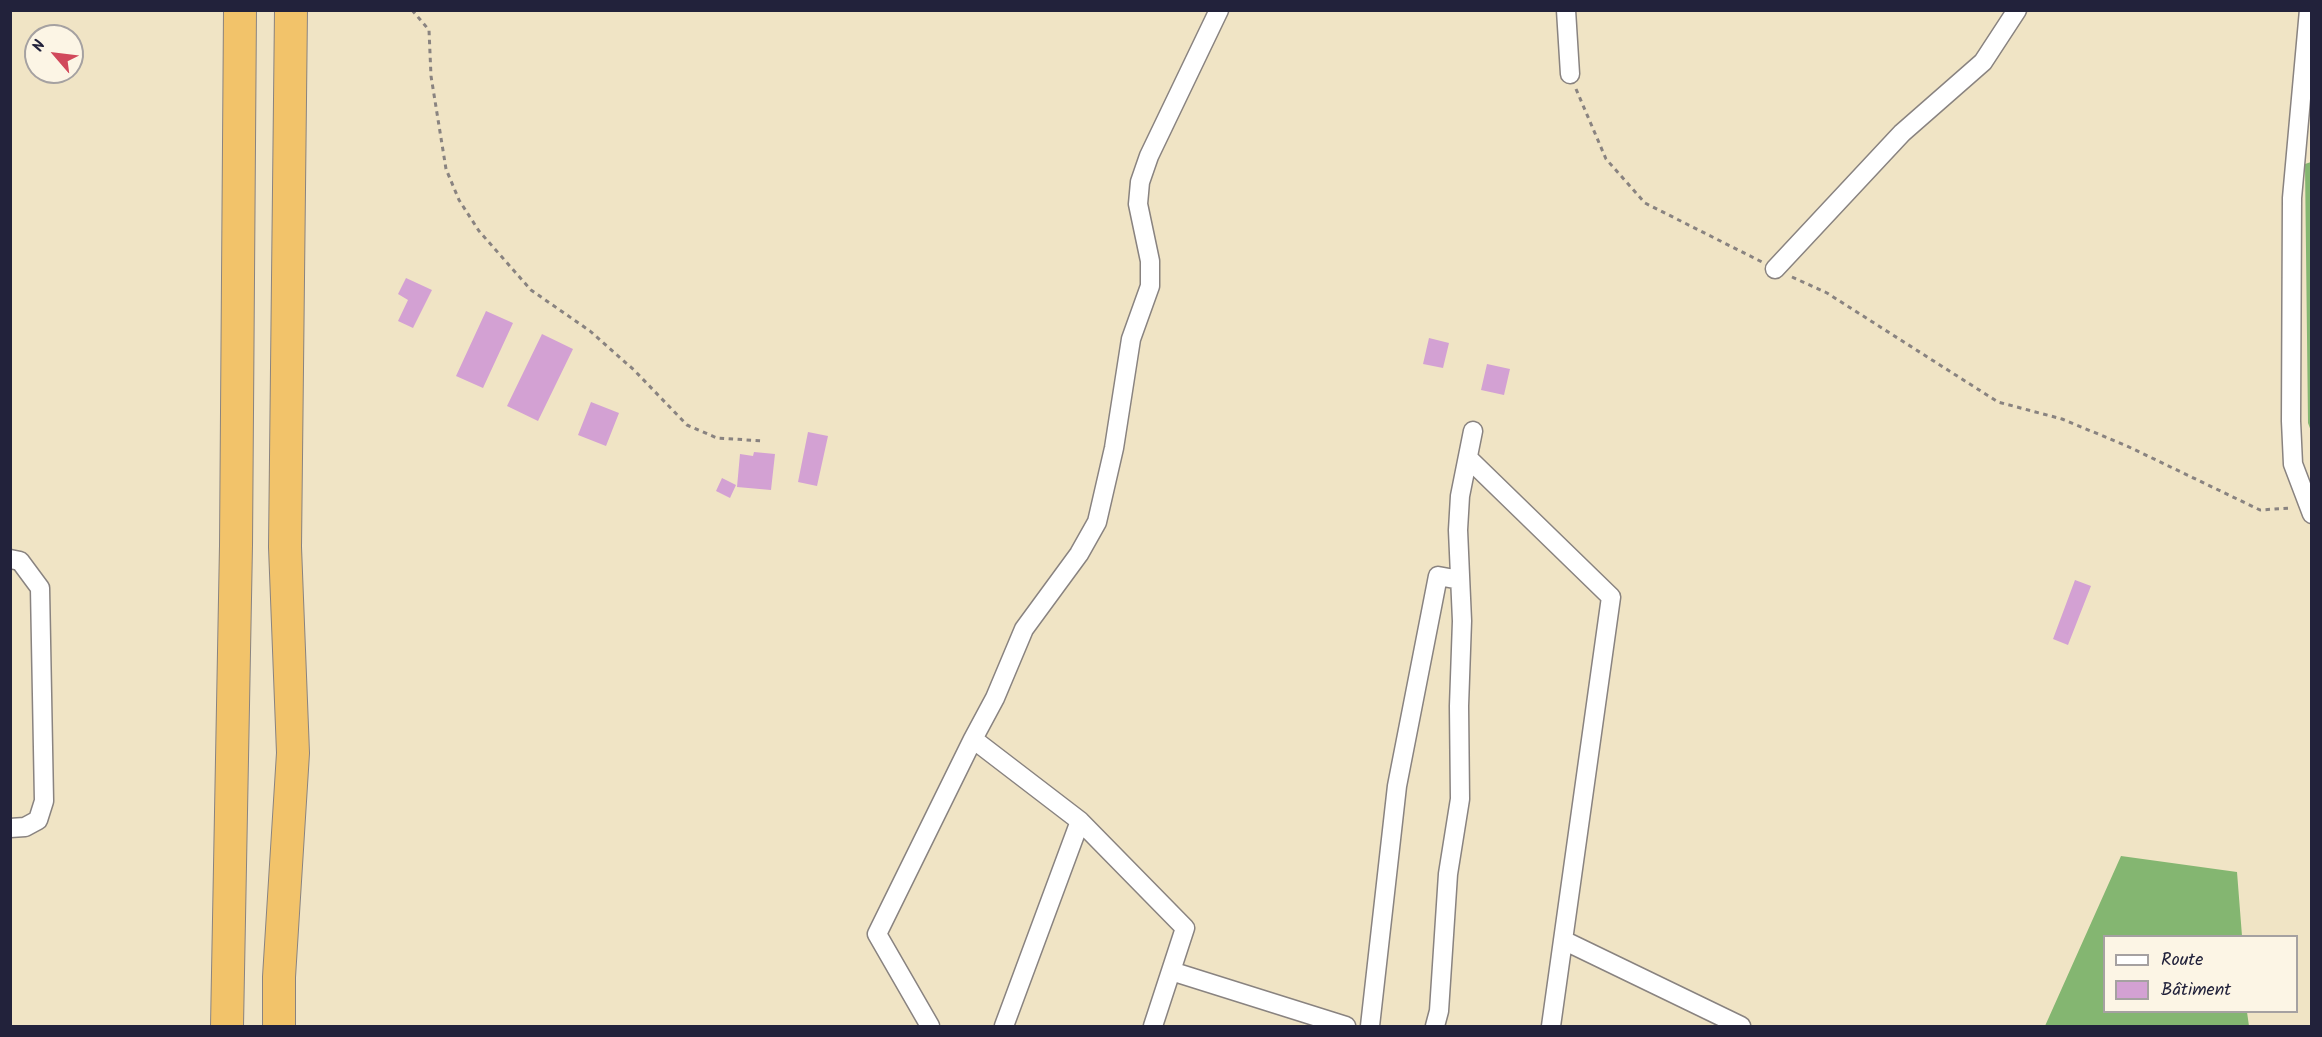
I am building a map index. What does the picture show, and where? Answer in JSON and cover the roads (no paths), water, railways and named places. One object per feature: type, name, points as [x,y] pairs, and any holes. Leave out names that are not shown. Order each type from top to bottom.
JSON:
[{"type":"highway","points":[[227,1026],[236,556],[240,10]]},
{"type":"highway","points":[[279,1026],[280,965],[293,753],[285,547],[291,10]]},
{"type":"street","points":[[930,1026],[877,934],[995,698],[1024,629],[1079,554],[1097,522],[1114,448],[1131,339],[1150,286],[1150,261],[1138,204],[1140,182],[1149,156],[1219,10]]},
{"type":"street","points":[[1566,10],[1570,74]]},
{"type":"street","points":[[1775,269],[1902,134],[1983,62],[2017,10]]},
{"type":"street","points":[[2309,10],[2292,198],[2291,421],[2293,464],[2310,509]]},
{"type":"street","points":[[1435,1026],[1448,874],[1461,799],[1460,496],[1473,431]]},
{"type":"street","points":[[1468,458],[1611,597],[1551,1026]]},
{"type":"street","points":[[10,559],[20,561],[40,588],[44,801],[38,820],[25,827],[10,828]]},
{"type":"street","points":[[1370,1026],[1397,786],[1428,620],[1438,576],[1460,580]]},
{"type":"street","points":[[973,739],[1080,821],[1185,928],[1154,1026]]},
{"type":"street","points":[[1004,1026],[1080,821]]},
{"type":"street","points":[[1563,940],[1741,1026]]},
{"type":"street","points":[[1172,971],[1346,1026]]}]
